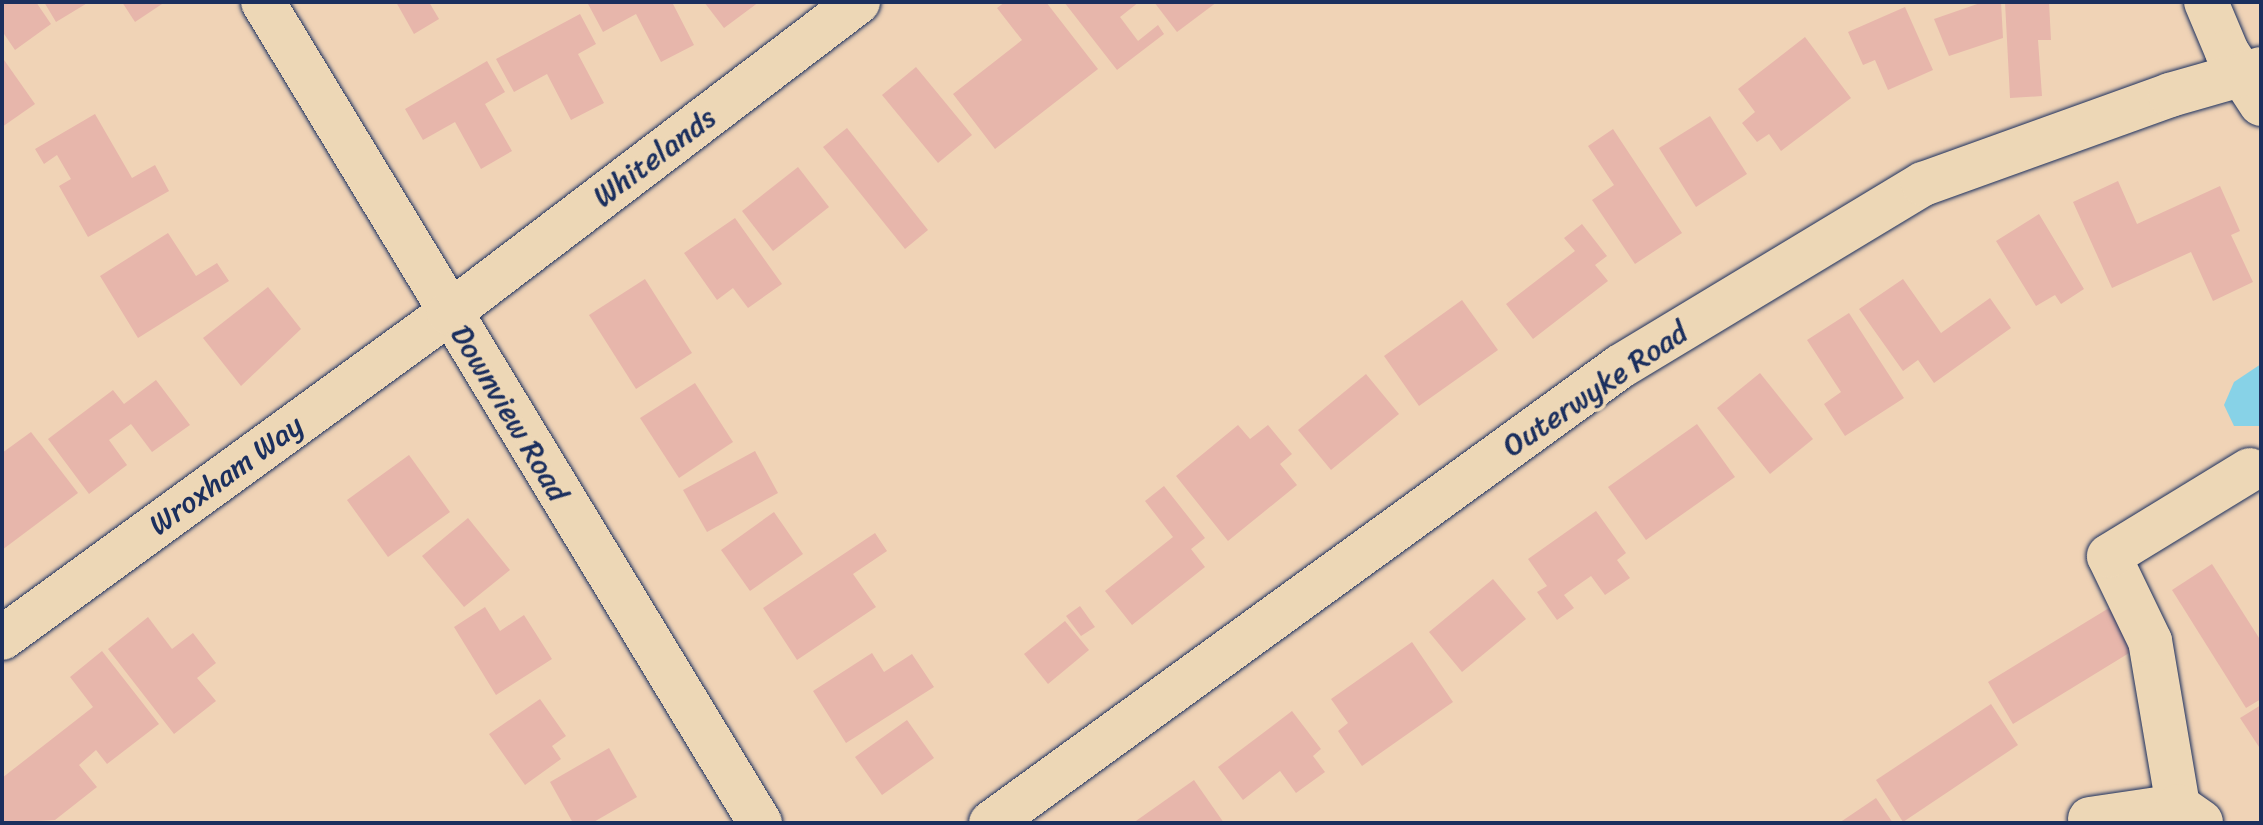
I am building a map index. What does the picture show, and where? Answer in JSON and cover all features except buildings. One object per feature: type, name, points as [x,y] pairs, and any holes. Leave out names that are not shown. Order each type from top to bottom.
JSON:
[{"type":"street","name":"Downview Road","points":[[263,2],[760,823]]},
{"type":"street","name":"Whitelands","points":[[449,313],[858,2]]},
{"type":"street","points":[[2206,2],[2256,83]]},
{"type":"street","name":"Outerwyke Road","points":[[991,823],[1621,366],[1923,184],[2170,95],[2256,83]]},
{"type":"street","name":"Wroxham Way","points":[[2,638],[449,313]]},
{"type":"street","points":[[2090,819],[2190,814],[2150,641],[2109,556],[2250,470]]},
{"type":"water","points":[[2261,364],[2261,426],[2234,426],[2224,405],[2234,382]]}]
